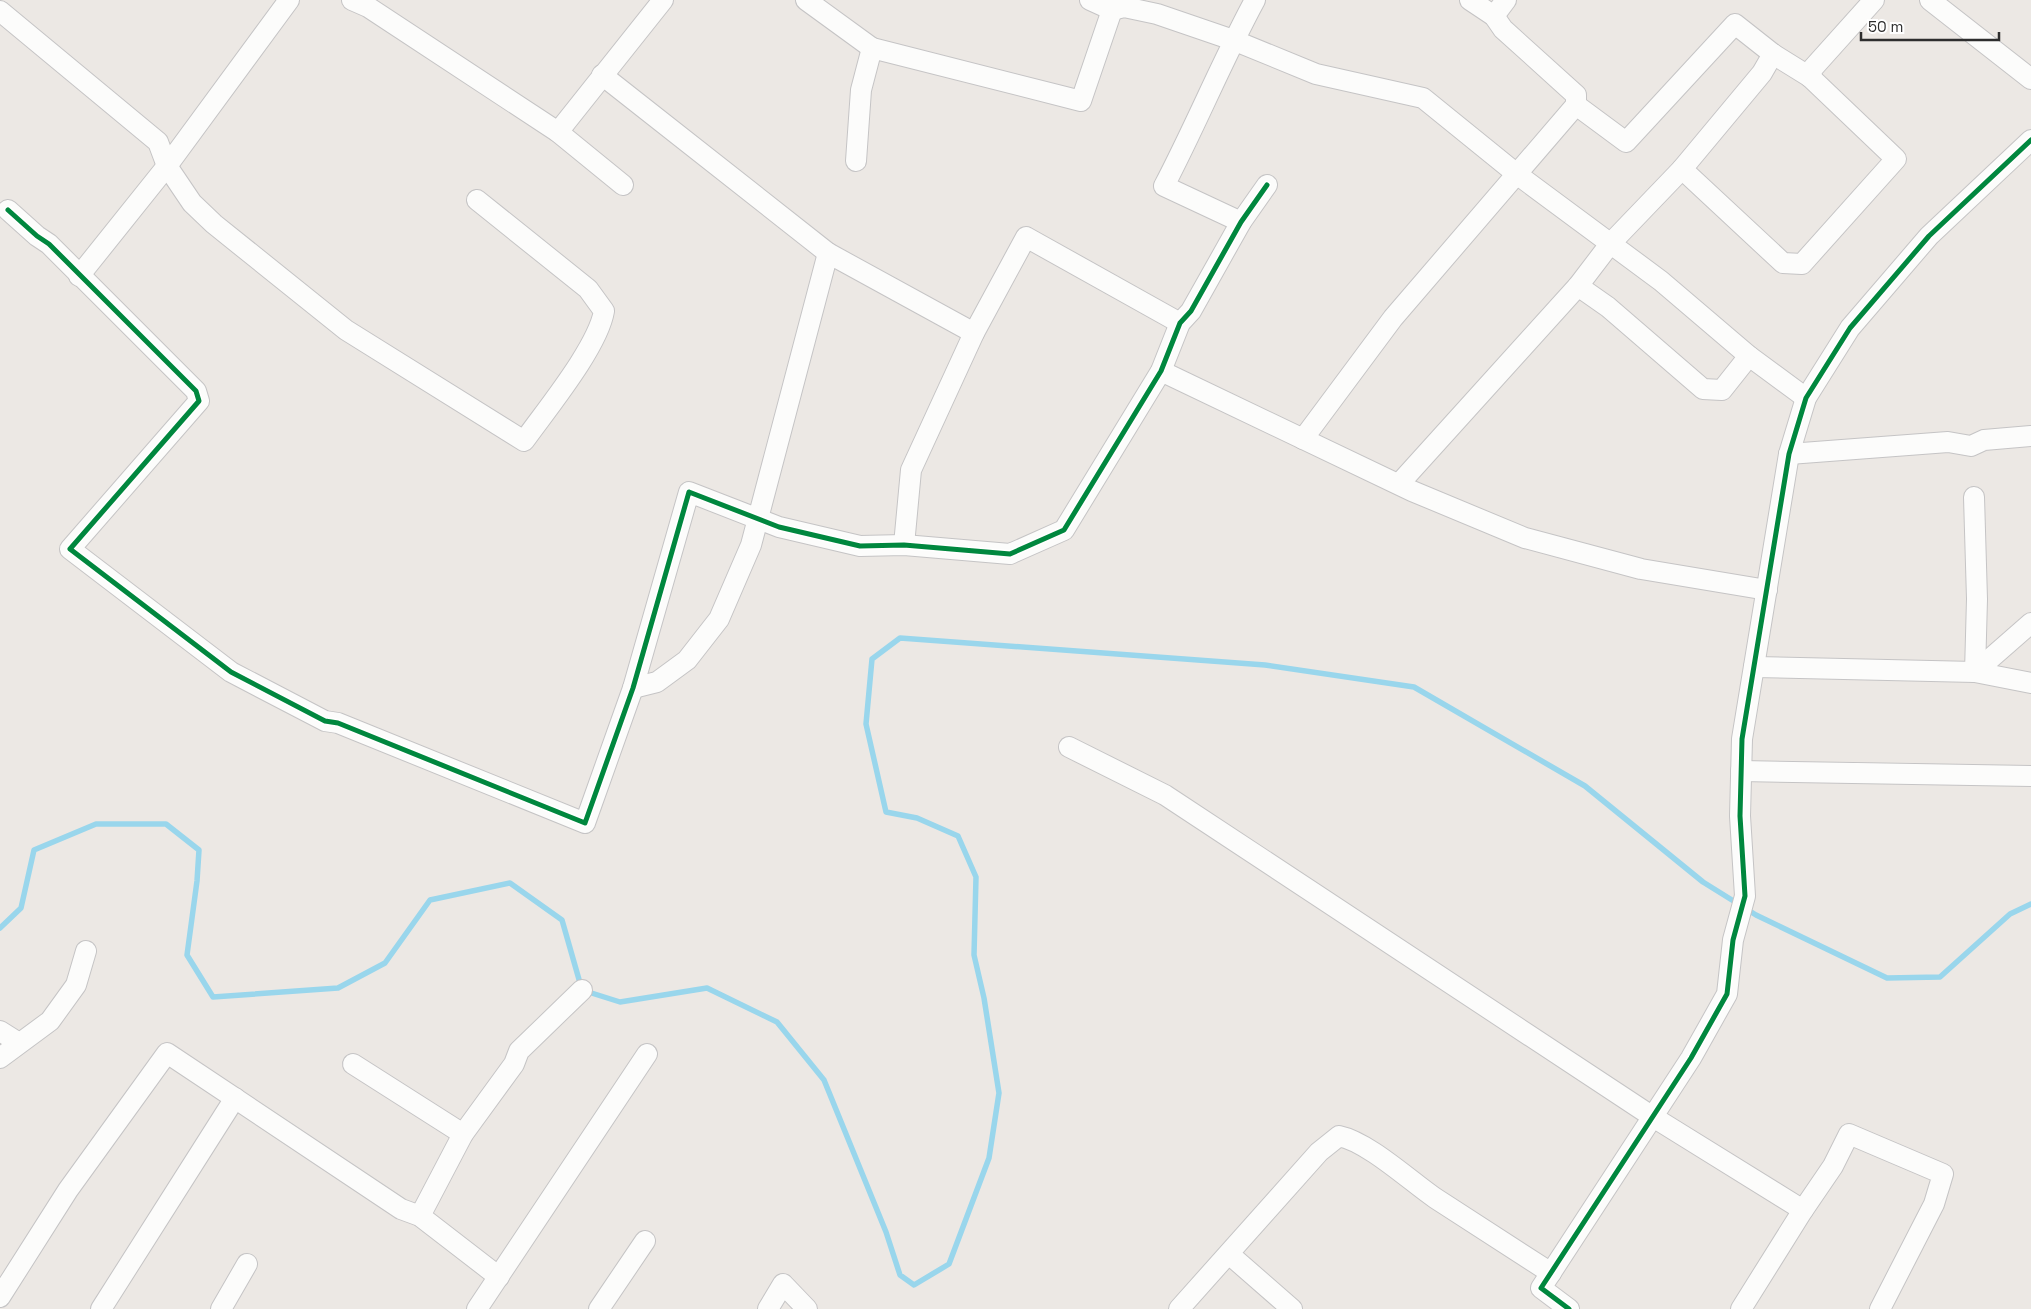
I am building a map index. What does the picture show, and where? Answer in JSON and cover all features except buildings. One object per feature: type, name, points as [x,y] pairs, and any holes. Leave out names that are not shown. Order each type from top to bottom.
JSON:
[{"type":"street","points":[[79,276],[167,166],[289,0]]},
{"type":"street","points":[[352,0],[368,7],[558,132],[623,185]]},
{"type":"street","points":[[558,132],[663,0]]},
{"type":"street","points":[[806,0],[872,48],[1081,101],[1112,10]]},
{"type":"street","points":[[1090,0],[1112,10],[1124,7],[1157,14],[1233,40],[1316,74],[1423,98],[1518,175],[1662,281],[1750,356],[1806,398]]},
{"type":"street","points":[[1240,222],[1164,186],[1190,135],[1233,40],[1255,0]]},
{"type":"street","points":[[1303,439],[1393,318],[1518,175],[1576,105],[1576,95],[1502,29],[1500,8],[1470,0]]},
{"type":"street","points":[[1810,77],[1814,68],[1874,0]]},
{"type":"street","points":[[1930,0],[2031,79]]},
{"type":"street","points":[[0,11],[158,142],[167,166],[192,203],[214,224],[346,330],[524,441],[590,346],[602,323],[604,311],[588,289],[477,200]]},
{"type":"street","points":[[1576,105],[1626,142],[1735,24],[1773,54],[1810,77],[1896,159],[1802,264],[1783,263],[1682,169]]},
{"type":"street","points":[[856,160],[862,90],[872,48]]},
{"type":"street","points":[[1399,484],[1578,286],[1610,244],[1682,169],[1762,73],[1773,54]]},
{"type":"street","points":[[602,75],[828,253],[974,333]]},
{"type":"street","points":[[1569,1309],[1541,1288],[1691,1058],[1727,994],[1733,940],[1745,896],[1740,816],[1742,739],[1789,454],[1806,398],[1850,328],[1929,236],[2031,140]]},
{"type":"street","points":[[8,210],[36,236],[49,244],[196,391],[198,401],[70,550],[232,672],[325,721],[338,723],[585,823],[634,688],[688,492],[758,518],[779,528],[860,546],[904,545],[1010,554],[1064,530],[1161,371],[1180,323],[1191,311],[1240,222],[1266,185]]},
{"type":"street","points":[[904,545],[911,470],[974,333],[1026,237],[1180,323]]},
{"type":"street","points":[[634,688],[657,682],[687,660],[719,619],[751,545],[828,253]]},
{"type":"street","points":[[1578,286],[1608,307],[1703,389],[1722,390],[1750,356]]},
{"type":"street","points":[[1161,371],[1399,484],[1525,538],[1641,569],[1767,590]]},
{"type":"street","points":[[1789,454],[1948,442],[1971,446],[1984,440],[2031,436]]},
{"type":"street","points":[[1974,497],[1977,599],[1975,672]]},
{"type":"street","points":[[1975,672],[2031,623]]},
{"type":"street","points":[[1754,667],[1975,672],[2031,682]]},
{"type":"street","points":[[1069,747],[1165,795],[1653,1117],[1803,1210]]},
{"type":"street","points":[[1741,771],[2031,776]]},
{"type":"street","points":[[0,1058],[50,1021],[76,985],[86,951]]},
{"type":"street","points":[[420,1216],[463,1134],[514,1064],[519,1051],[582,990]]},
{"type":"street","points":[[0,1031],[19,1043]]},
{"type":"street","points":[[4,1284],[68,1190],[167,1053],[401,1209],[420,1216],[499,1277]]},
{"type":"street","points":[[477,1309],[647,1054]]},
{"type":"street","points":[[354,1064],[463,1134]]},
{"type":"street","points":[[101,1309],[236,1098]]},
{"type":"street","points":[[1741,1309],[1833,1166],[1849,1134],[1943,1174],[1934,1204],[1880,1309]]},
{"type":"street","points":[[1179,1309],[1319,1152],[1338,1136],[1347,1138],[1364,1148],[1434,1197],[1551,1273]]},
{"type":"street","points":[[599,1309],[645,1241]]},
{"type":"street","points":[[1229,1254],[1292,1309]]},
{"type":"street","points":[[221,1309],[247,1264]]},
{"type":"street","points":[[768,1309],[784,1284],[807,1309]]},
{"type":"waterway","points":[[0,928],[21,908],[34,850],[96,824],[166,824],[199,850],[197,881],[187,955],[213,997],[338,988],[385,963],[430,900],[510,883],[562,920],[582,990],[620,1002],[707,988],[777,1022],[824,1080],[886,1232],[900,1275],[914,1285],[949,1264],[989,1158],[999,1093],[984,998],[974,955],[976,877],[958,836],[917,818],[886,812],[866,724],[872,659],[900,638],[1265,665],[1414,687],[1585,786],[1703,882],[1756,915],[1887,978],[1940,977],[2010,914],[2031,904]]},
{"type":"cycle path","points":[[1569,1309],[1541,1288],[1691,1058],[1727,994],[1733,940],[1745,896],[1740,816],[1742,739],[1789,454],[1806,398],[1850,328],[1929,236],[2031,140]]},
{"type":"cycle path","points":[[8,210],[37,236],[49,244],[196,391],[199,401],[70,549],[231,672],[325,721],[338,723],[585,823],[633,688],[689,492],[779,527],[860,546],[904,545],[1010,554],[1064,530],[1161,371],[1180,323],[1191,311],[1241,222],[1267,185]]}]
